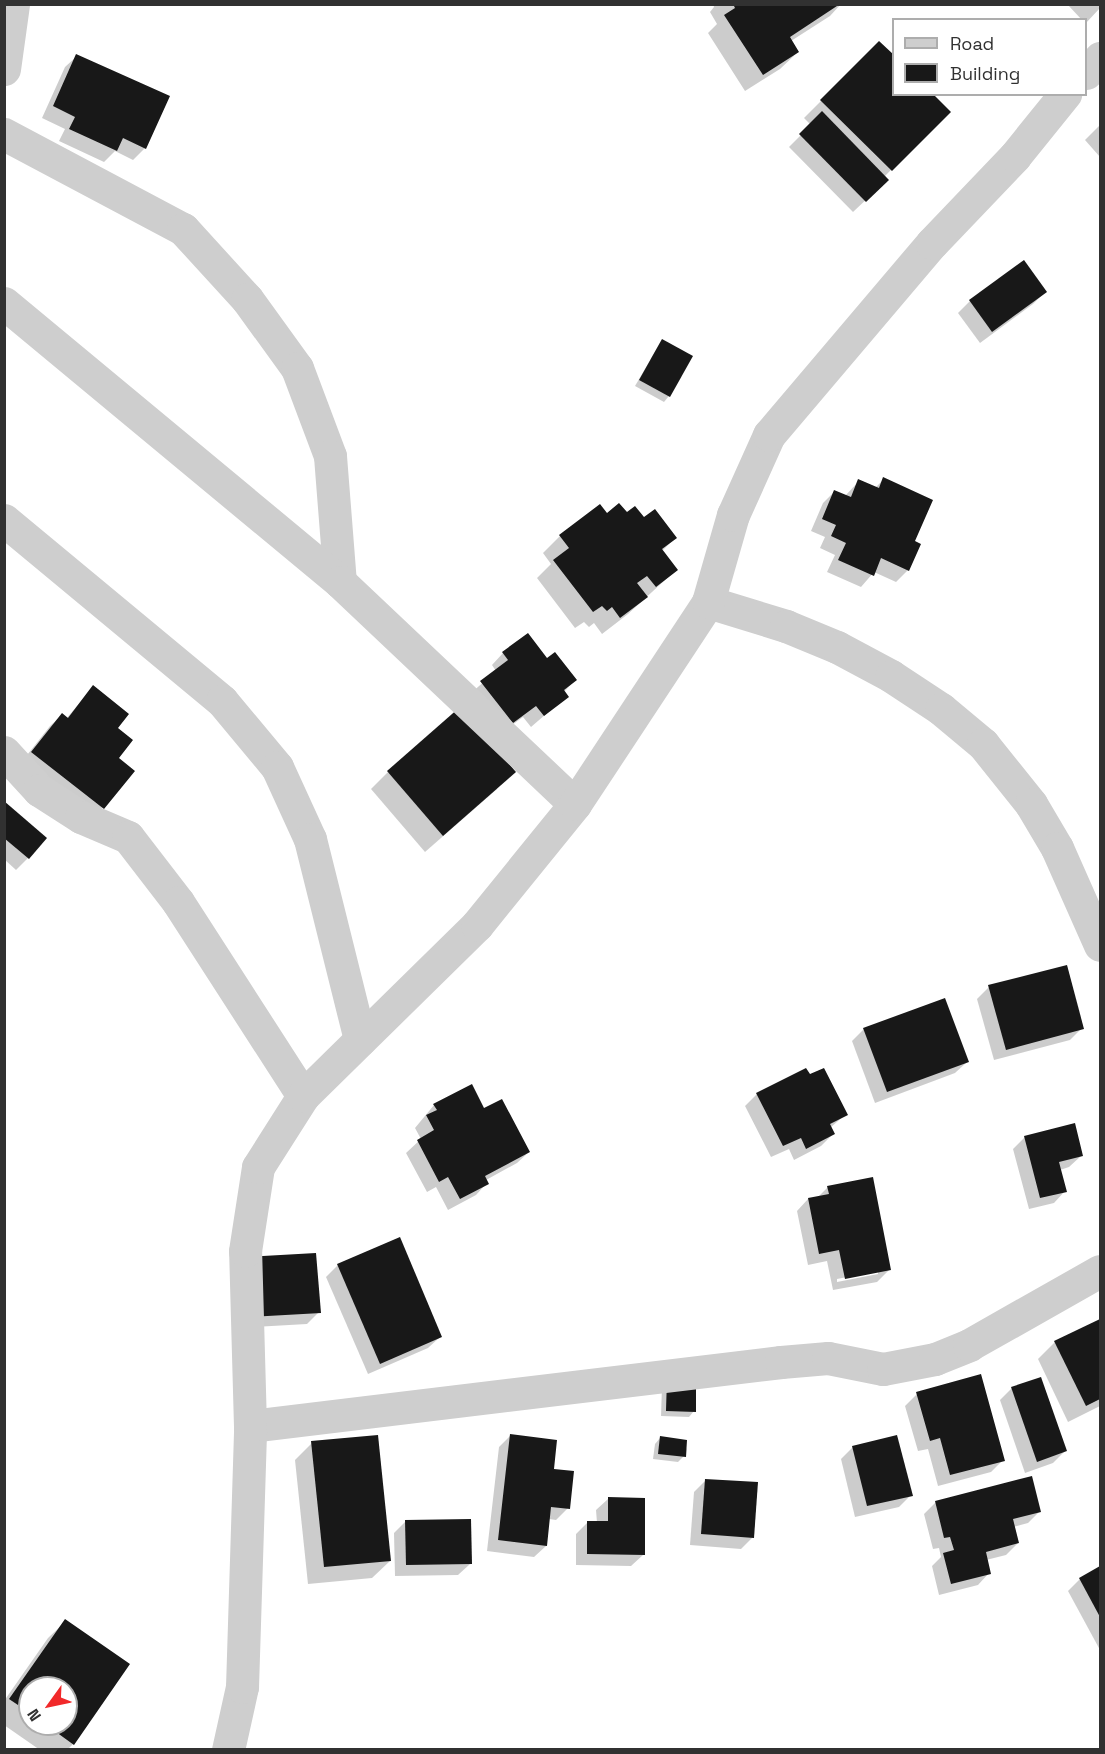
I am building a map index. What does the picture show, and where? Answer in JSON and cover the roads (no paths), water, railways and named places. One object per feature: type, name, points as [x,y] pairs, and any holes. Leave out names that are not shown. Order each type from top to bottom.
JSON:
[{"type":"street","points":[[4,69],[13,4]]},
{"type":"street","points":[[1087,73],[1101,58]]},
{"type":"street","points":[[228,1749],[242,1687],[250,1426],[245,1251],[258,1167],[303,1096],[477,926],[574,804],[708,602],[733,515],[769,435],[932,243],[1015,156],[1063,96]]},
{"type":"street","points":[[4,134],[183,229],[247,299],[297,368],[330,456],[340,582]]},
{"type":"street","points":[[4,303],[340,582],[574,804]]},
{"type":"street","points":[[4,520],[222,701],[277,767],[310,839],[360,1040]]},
{"type":"street","points":[[708,602],[786,626],[837,647],[891,676],[941,710],[982,744],[1031,804],[1101,945]]},
{"type":"street","points":[[4,752],[39,790],[81,817],[128,837],[178,902],[303,1096]]},
{"type":"street","points":[[250,1426],[781,1362],[828,1358],[882,1369],[935,1359],[969,1346],[1101,1271]]}]
